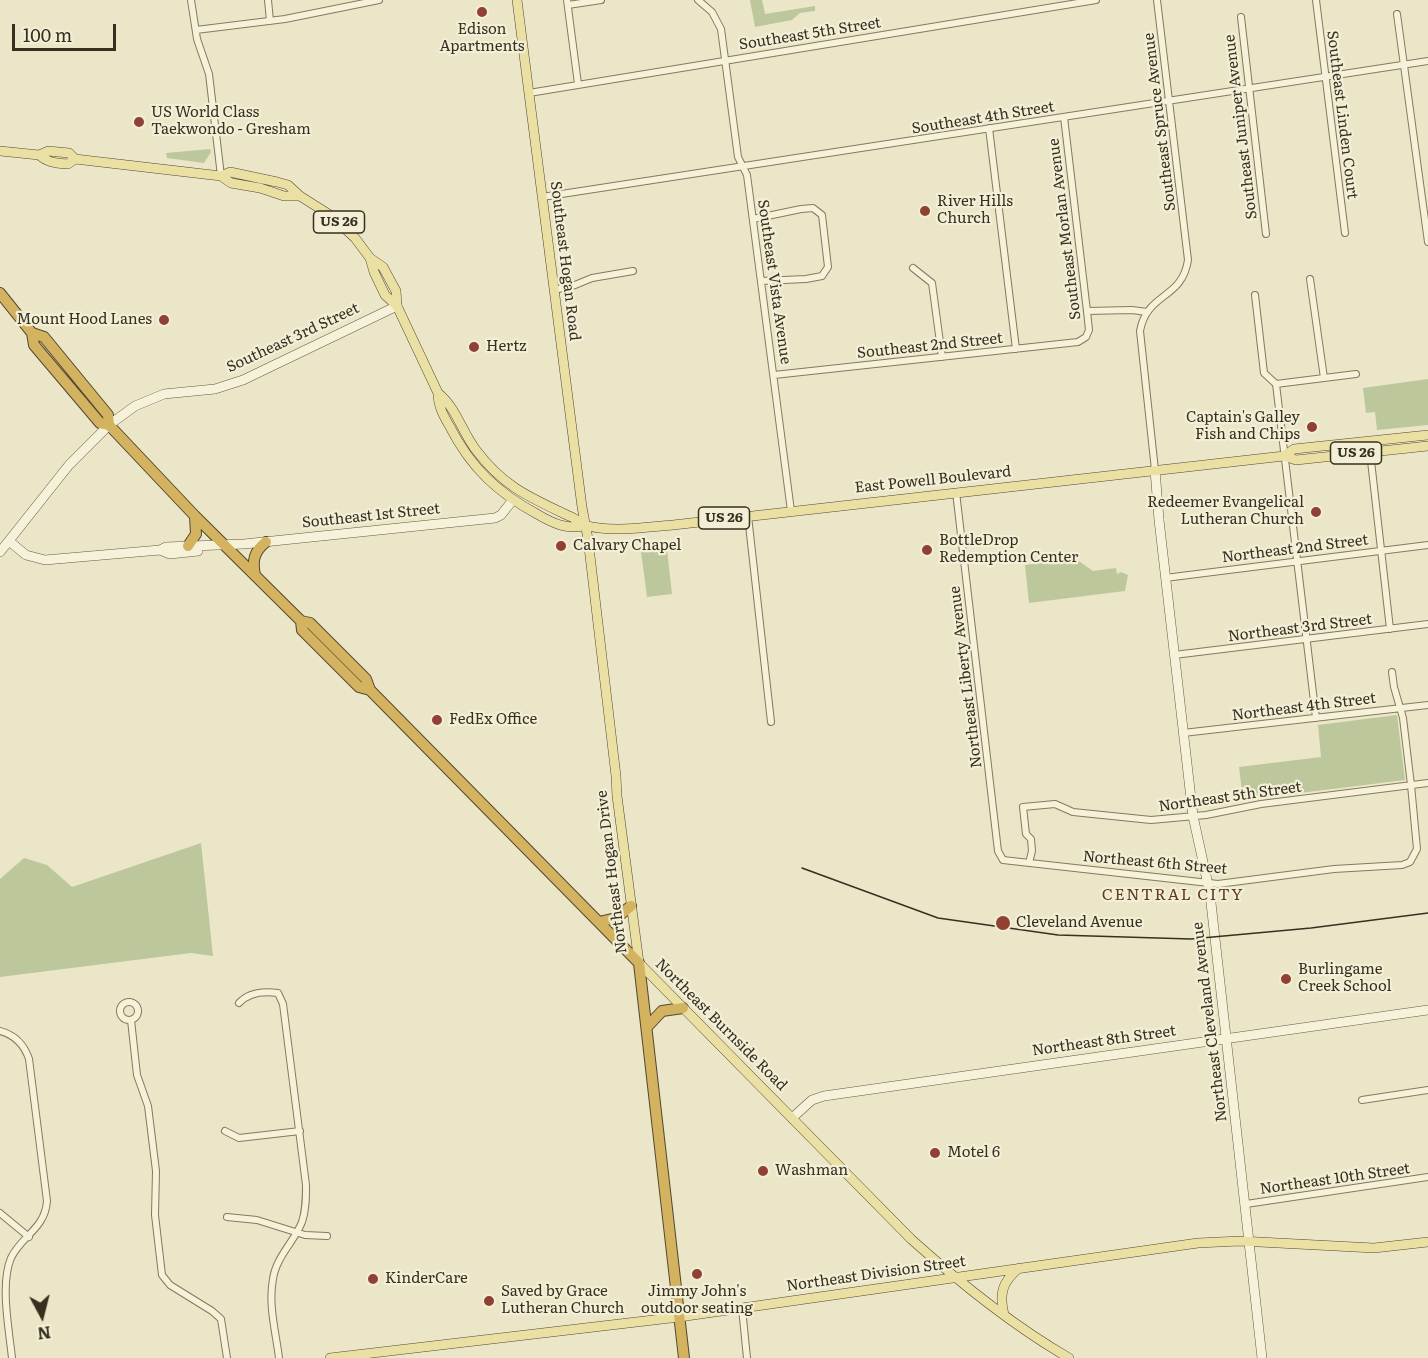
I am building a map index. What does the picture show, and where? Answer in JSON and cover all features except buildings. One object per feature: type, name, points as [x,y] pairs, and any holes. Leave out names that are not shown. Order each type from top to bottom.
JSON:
[{"type":"highway","name":"Northeast Burnside Road","points":[[0,293],[32,333],[44,337],[108,415],[109,425],[195,516],[301,621],[310,623],[366,679],[370,690],[639,963]]},
{"type":"highway","points":[[188,546],[196,534],[195,516]]},
{"type":"highway","points":[[255,575],[255,554],[266,542]]},
{"type":"highway","name":"Northeast Burnside Road","points":[[301,621],[302,630],[359,687],[370,690]]},
{"type":"highway","points":[[313,641],[321,641],[339,659],[353,666]]},
{"type":"highway","points":[[599,922],[616,918],[631,906]]},
{"type":"highway","name":"Northeast Hogan Drive","points":[[639,963],[684,1358]]},
{"type":"highway","points":[[646,1027],[662,1011],[683,1008]]},
{"type":"main road","name":"Southeast Hogan Road","points":[[517,0],[585,525]]},
{"type":"main road","name":"East Powell Boulevard","points":[[0,151],[39,155],[46,162],[68,164],[75,159],[221,176],[231,183],[260,188],[284,196],[300,196],[321,208],[355,238],[370,258],[385,295],[397,306],[438,393],[438,405],[465,454],[482,474],[512,501],[555,523],[574,529],[585,525]]},
{"type":"main road","name":"East Powell Boulevard","points":[[438,393],[448,400],[471,444],[490,467],[521,493],[585,525],[634,528],[1284,456],[1296,460],[1428,446]]},
{"type":"main road","name":"East Powell Boulevard","points":[[1284,456],[1294,449],[1428,435]]},
{"type":"main road","points":[[1370,452],[1376,446],[1394,443],[1406,437]]},
{"type":"main road","points":[[482,474],[490,467]]},
{"type":"main road","name":"Northeast Hogan Drive","points":[[585,525],[639,963]]},
{"type":"main road","name":"Northeast Burnside Road","points":[[639,963],[911,1239],[1004,1315],[1069,1358]]},
{"type":"main road","name":"Northeast Division Street","points":[[330,1358],[680,1317],[1198,1243],[1250,1241],[1365,1248],[1428,1242]]},
{"type":"main road","points":[[1004,1315],[1001,1304],[1002,1288],[1008,1278],[1020,1268]]},
{"type":"street","points":[[191,0],[196,30],[209,74],[221,176]]},
{"type":"street","points":[[268,0],[270,21]]},
{"type":"street","points":[[196,30],[270,21],[379,0]]},
{"type":"street","points":[[578,84],[567,3],[601,0]]},
{"type":"street","name":"Southeast Vista Avenue","points":[[698,0],[718,20],[721,29],[738,157],[747,175],[791,511]]},
{"type":"street","name":"Southeast 5th Street","points":[[529,93],[1096,0]]},
{"type":"street","name":"Southeast Spruce Avenue","points":[[1147,312],[1159,299],[1178,287],[1188,260],[1157,0]]},
{"type":"street","name":"Southeast Linden Court","points":[[1316,0],[1345,233]]},
{"type":"street","points":[[1397,14],[1428,242]]},
{"type":"street","name":"Southeast Juniper Avenue","points":[[1241,17],[1266,234]]},
{"type":"street","name":"Southeast 4th Street","points":[[542,197],[1428,61]]},
{"type":"street","name":"Southeast Morlan Avenue","points":[[1065,117],[1089,330],[1086,338]]},
{"type":"street","points":[[989,128],[1016,349]]},
{"type":"street","points":[[753,219],[801,208],[813,208],[822,215],[827,246],[828,267],[822,276],[761,281]]},
{"type":"street","points":[[913,268],[932,283],[942,357]]},
{"type":"street","points":[[554,290],[592,278],[633,271]]},
{"type":"street","points":[[1311,279],[1324,378]]},
{"type":"street","points":[[1255,294],[1264,373],[1276,384],[1316,718]]},
{"type":"street","name":"Southeast 3rd Street","points":[[9,541],[65,470],[109,425],[135,406],[164,394],[215,388],[243,380],[397,306]]},
{"type":"street","points":[[1087,310],[1147,312],[1141,326],[1140,341],[1155,470]]},
{"type":"street","name":"Southeast 2nd Street","points":[[774,375],[1078,342],[1086,338]]},
{"type":"street","points":[[1276,384],[1356,374]]},
{"type":"street","points":[[1370,452],[1390,629]]},
{"type":"street","name":"Northeast Cleveland Avenue","points":[[1155,470],[1193,816],[1208,882],[1262,1358]]},
{"type":"street","name":"Northeast Liberty Avenue","points":[[956,492],[1000,858]]},
{"type":"street","name":"Southeast 1st Street","points":[[9,541],[26,555],[45,560],[160,550],[166,547],[225,546],[495,518],[512,501]]},
{"type":"street","points":[[748,516],[771,722]]},
{"type":"street","points":[[0,552],[9,541]]},
{"type":"street","name":"Northeast 2nd Street","points":[[1166,578],[1428,545]]},
{"type":"street","name":"Southeast 1st Street","points":[[160,550],[170,554],[225,546]]},
{"type":"street","name":"Northeast 3rd Street","points":[[1174,655],[1428,624]]},
{"type":"street","points":[[1392,672],[1401,708],[1411,785]]},
{"type":"street","name":"Northeast 4th Street","points":[[1183,733],[1428,705]]},
{"type":"street","name":"Northeast 5th Street","points":[[1029,863],[1032,851],[1031,839],[1026,834],[1023,807],[1055,804],[1072,812],[1139,820],[1193,816],[1261,804],[1428,783]]},
{"type":"street","name":"Northeast 6th Street","points":[[1000,858],[1218,884],[1334,869],[1402,865],[1414,859],[1417,849],[1411,785]]},
{"type":"street","points":[[239,1003],[250,995],[278,993],[283,1004],[300,1131],[306,1204],[302,1221],[280,1256],[273,1278],[272,1297],[279,1358]]},
{"type":"street","name":"Northeast 8th Street","points":[[792,1118],[812,1100],[824,1096],[1428,1010]]},
{"type":"street","points":[[130,1020],[137,1075],[148,1106],[155,1160],[157,1179],[155,1215],[162,1275],[170,1285],[221,1319],[227,1358]]},
{"type":"street","points":[[11,1035],[16,1027]]},
{"type":"street","points":[[0,1031],[11,1035],[23,1045],[29,1059],[47,1193],[44,1217],[10,1258],[6,1271],[2,1298],[12,1358]]},
{"type":"street","points":[[1362,1100],[1428,1090]]},
{"type":"street","points":[[225,1131],[240,1138],[300,1131]]},
{"type":"street","name":"Northeast 10th Street","points":[[1246,1204],[1428,1177]]},
{"type":"street","points":[[0,1213],[29,1237]]},
{"type":"street","points":[[227,1217],[257,1220],[296,1233],[327,1236]]},
{"type":"street","points":[[742,1308],[747,1358]]},
{"type":"green space","points":[[750,0],[762,0],[765,14],[815,6],[815,11],[800,13],[792,20],[755,27]]},
{"type":"green space","points":[[210,149],[211,152],[204,163],[167,158],[166,153]]},
{"type":"green space","points":[[1428,379],[1428,425],[1377,430],[1375,412],[1366,413],[1363,388]]},
{"type":"green space","points":[[666,541],[672,594],[647,597],[640,544]]},
{"type":"green space","points":[[1076,559],[1093,571],[1116,568],[1117,574],[1121,572],[1128,575],[1125,591],[1029,603],[1025,565]]},
{"type":"green space","points":[[1397,715],[1405,780],[1243,800],[1239,767],[1321,757],[1318,725]]},
{"type":"green space","points":[[201,843],[213,956],[191,953],[0,977],[0,879],[24,858],[47,865],[72,887]]},
{"type":"tram line","points":[[802,868],[938,918],[1058,935],[1191,939],[1311,928],[1428,913]]},
{"type":"place","name":"Edison Apartments","points":[[482,12]]},
{"type":"place","name":"US World Class Taekwondo - Gresham","points":[[139,122]]},
{"type":"place","name":"River Hills Church","points":[[925,211]]},
{"type":"place","name":"Mount Hood Lanes","points":[[164,320]]},
{"type":"place","name":"Hertz","points":[[474,347]]},
{"type":"place","name":"Captain's Galley Fish and Chips","points":[[1312,427]]},
{"type":"place","name":"Redeemer Evangelical Lutheran Church","points":[[1316,512]]},
{"type":"place","name":"Calvary Chapel","points":[[561,546]]},
{"type":"place","name":"BottleDrop Redemption Center","points":[[927,550]]},
{"type":"place","name":"FedEx Office","points":[[437,720]]},
{"type":"place","name":"Cleveland Avenue","points":[[1003,923]]},
{"type":"place","name":"Burlingame Creek School","points":[[1286,979]]},
{"type":"place","name":"Motel 6","points":[[935,1153]]},
{"type":"place","name":"Washman","points":[[763,1171]]},
{"type":"place","name":"Jimmy John's outdoor seating","points":[[697,1274]]},
{"type":"place","name":"KinderCare","points":[[373,1279]]},
{"type":"place","name":"Saved by Grace Lutheran Church","points":[[489,1301]]},
{"type":"district","name":"CENTRAL CITY","points":[[1173,895]]}]
